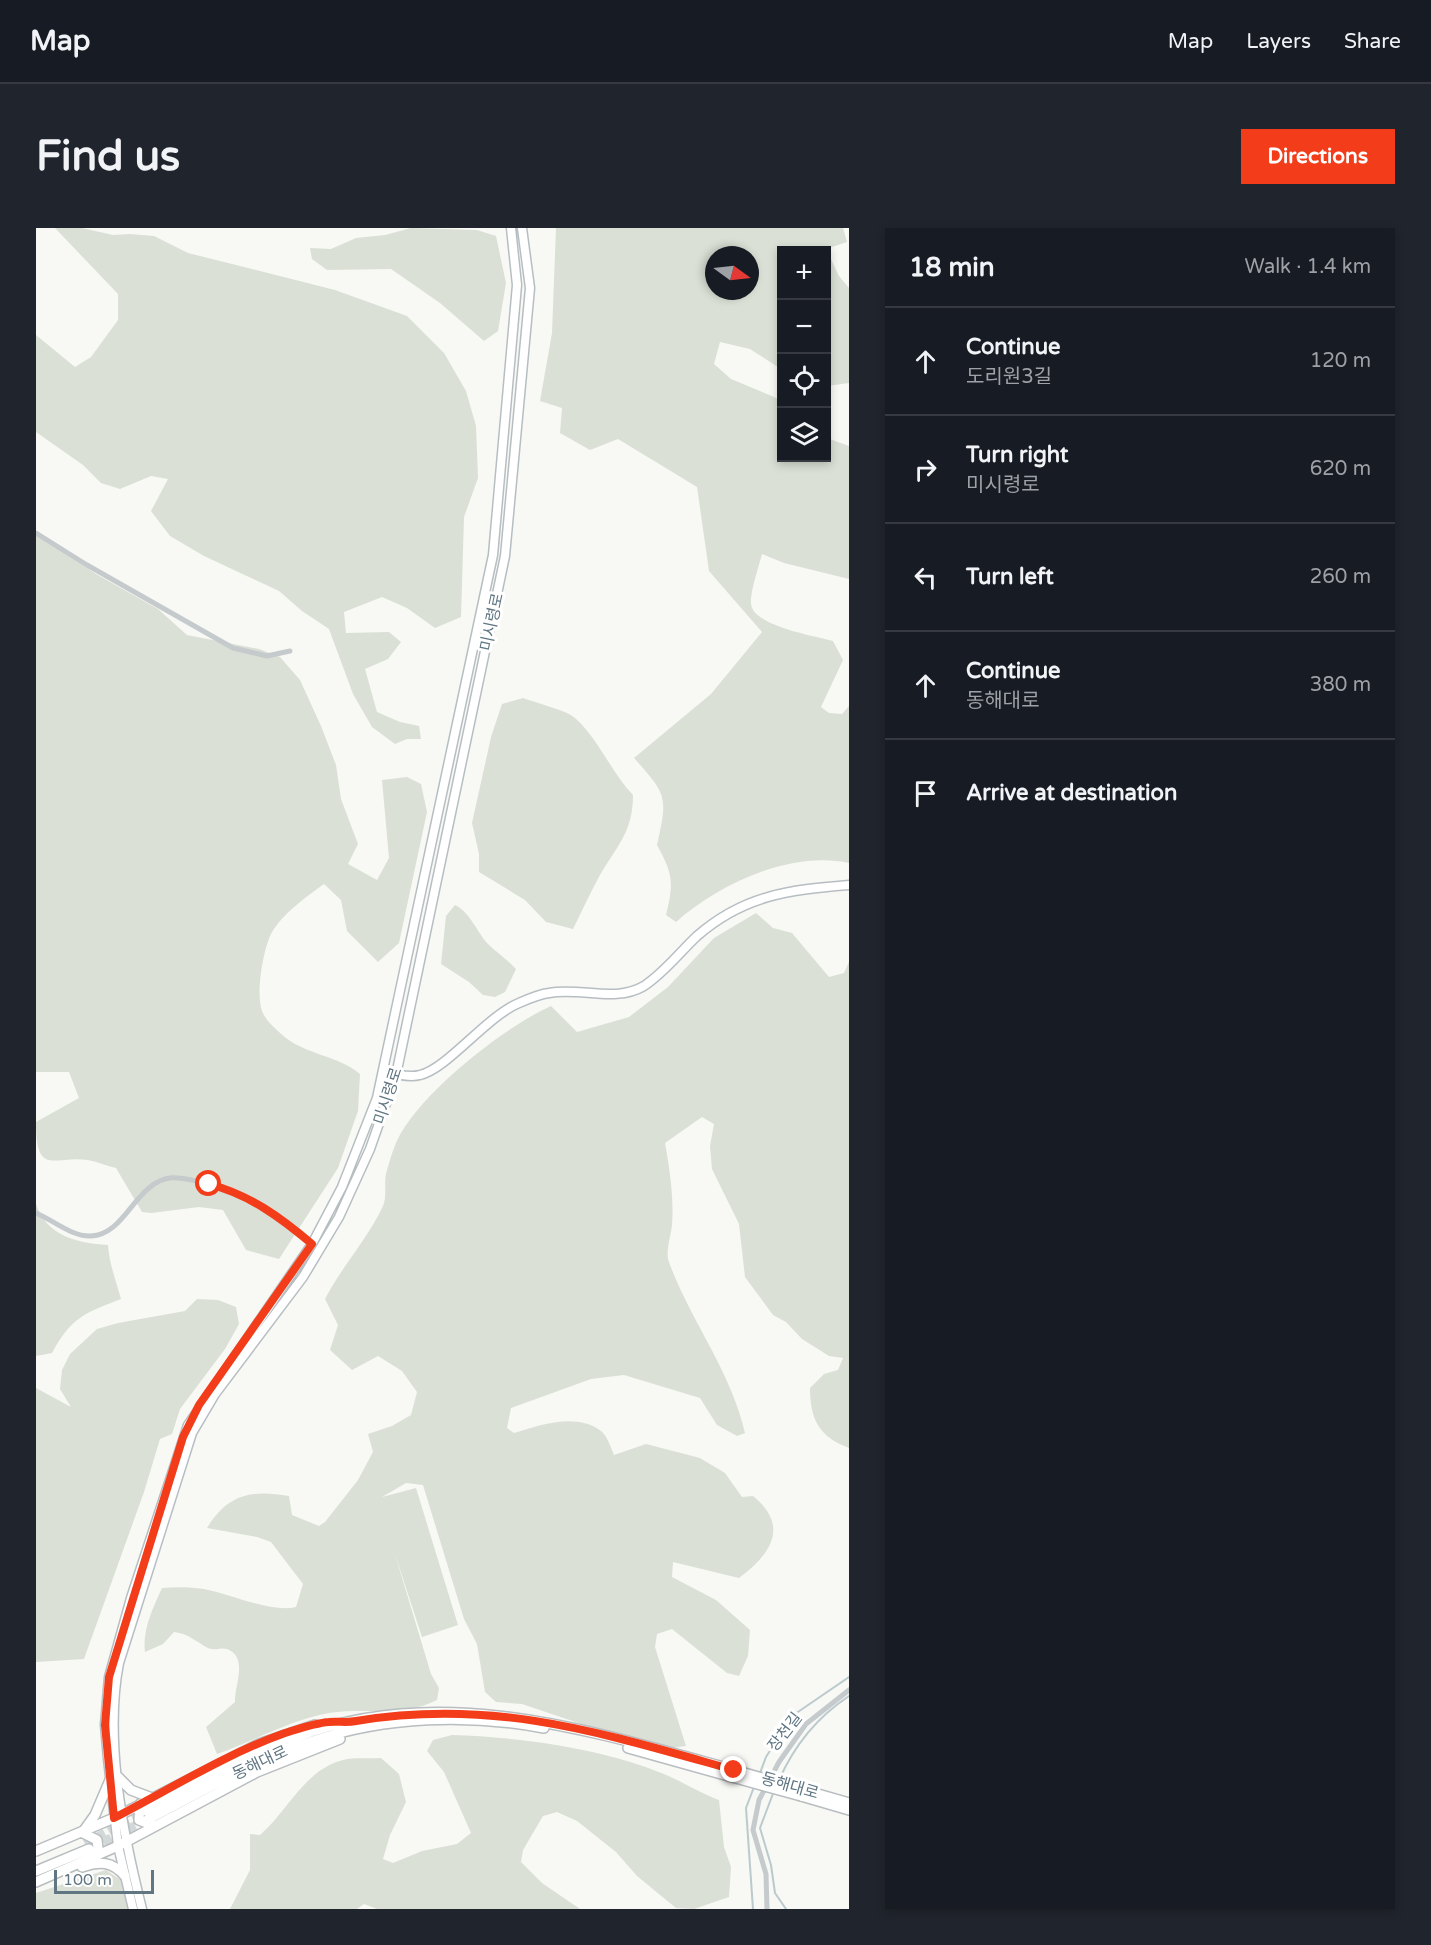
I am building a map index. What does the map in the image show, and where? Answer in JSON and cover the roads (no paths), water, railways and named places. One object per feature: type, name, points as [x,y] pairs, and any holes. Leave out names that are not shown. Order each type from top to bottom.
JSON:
[{"type":"main road","name":"미시령로","points":[[133,1909],[125,1876],[114,1778],[105,1725],[109,1677],[183,1437],[199,1405],[312,1244],[354,1160],[384,1071],[493,555],[517,285],[511,228]]},
{"type":"main road","name":"미시령로","points":[[114,1778],[114,1707],[119,1663],[192,1433],[215,1394],[303,1277],[339,1217],[370,1149],[396,1075],[505,556],[531,288],[522,228]]},
{"type":"main road","points":[[384,1071],[396,1075],[420,1075],[441,1063],[482,1027],[516,1004],[549,993],[579,991],[616,995],[643,986],[723,915],[758,898],[800,889],[849,885]]},
{"type":"main road","name":"동해대로","points":[[147,1815],[313,1740],[356,1726],[420,1720],[520,1724],[586,1736],[802,1793],[849,1803]]},
{"type":"main road","points":[[36,1871],[89,1850],[122,1843],[147,1815],[152,1798],[259,1743],[327,1722],[356,1726]]},
{"type":"main road","points":[[81,1832],[95,1815],[114,1778],[131,1790],[152,1798]]},
{"type":"main road","name":"동해대로","points":[[802,1793],[849,1810]]},
{"type":"main road","points":[[36,1851],[118,1816],[147,1815]]},
{"type":"main road","points":[[36,1866],[98,1848],[97,1840],[81,1832]]},
{"type":"main road","name":"미시령로","points":[[122,1843],[142,1909]]},
{"type":"main road","points":[[54,1875],[89,1850]]},
{"type":"main road","points":[[36,1882],[100,1863],[111,1864],[125,1876]]},
{"type":"street","points":[[36,533],[206,635],[233,648],[267,657],[290,651]]},
{"type":"street","points":[[36,1213],[72,1231],[93,1236],[105,1233],[116,1225],[149,1188],[169,1176],[182,1177],[248,1197],[283,1220],[312,1244]]},
{"type":"street","name":"장천길","points":[[767,1909],[766,1874],[753,1830],[759,1800],[779,1762],[806,1724],[849,1690]]},
{"type":"waterway","points":[[760,1773],[766,1757],[792,1716],[849,1677]]},
{"type":"waterway","points":[[779,1780],[792,1755],[808,1733],[827,1713],[849,1696]]},
{"type":"waterway","points":[[753,1909],[746,1808],[754,1787]]},
{"type":"waterway","points":[[774,1791],[760,1828],[771,1865],[775,1893],[786,1909]]},
{"type":"tunnel","points":[[85,1844],[144,1812]]},
{"type":"tunnel","points":[[91,1848],[147,1820]]}]
